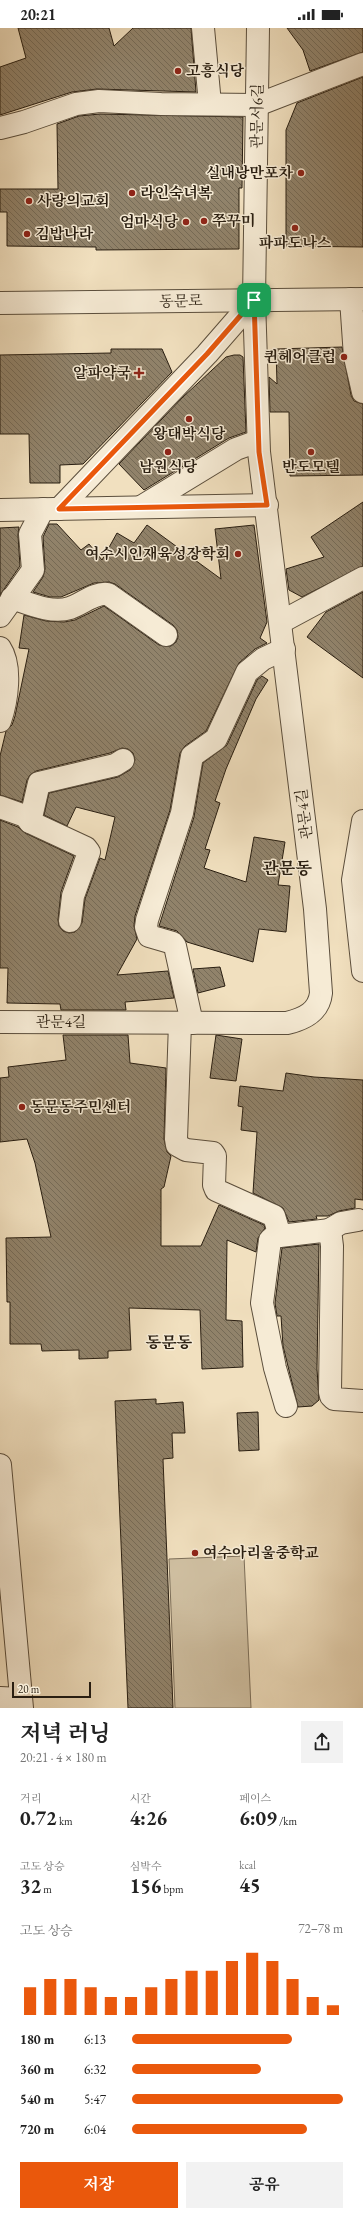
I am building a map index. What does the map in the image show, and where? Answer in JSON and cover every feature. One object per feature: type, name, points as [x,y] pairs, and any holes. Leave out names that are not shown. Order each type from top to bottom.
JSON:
[{"type":"street","points":[[203,28],[210,104]]},
{"type":"street","name":"관문서6길","points":[[254,300],[258,28]]},
{"type":"street","points":[[0,128],[24,122],[76,104],[99,101],[257,105],[363,64]]},
{"type":"street","points":[[357,299],[355,358],[363,392]]},
{"type":"street","name":"동문로","points":[[0,303],[357,299]]},
{"type":"street","points":[[0,616],[33,570],[30,534],[51,509],[207,354],[254,300]]},
{"type":"street","name":"관문4길","points":[[0,1022],[287,1023],[313,1012],[320,1002],[318,938],[267,505],[258,441],[254,300]]},
{"type":"street","points":[[141,507],[236,449],[258,441]]},
{"type":"street","points":[[0,510],[267,505]]},
{"type":"street","points":[[281,622],[363,578]]},
{"type":"street","points":[[12,598],[40,607],[61,609],[70,608],[100,594],[108,594],[166,634]]},
{"type":"street","points":[[0,648],[5,658],[8,671],[0,721]]},
{"type":"street","points":[[284,649],[263,659],[246,672],[216,739],[192,756],[182,813],[146,927],[149,936],[174,943],[175,946],[186,1023],[176,1143],[179,1148],[213,1153],[215,1156],[214,1185],[216,1190],[274,1216],[278,1233],[282,1236],[329,1230],[341,1223],[358,1220]]},
{"type":"street","points":[[30,822],[39,784],[115,765],[123,760]]},
{"type":"street","points":[[0,807],[25,816],[30,822],[86,848],[89,852],[73,896],[70,921]]},
{"type":"street","points":[[363,821],[353,880],[363,971]]},
{"type":"street","points":[[329,1230],[332,1244],[330,1392],[333,1398],[363,1401]]},
{"type":"street","points":[[278,1233],[270,1240],[262,1303],[275,1368],[286,1406]]},
{"type":"street","points":[[0,1465],[14,1702]]},
{"type":"shaded area","points":[[244,1556],[251,1708],[175,1708],[169,1559]]},
{"type":"building","points":[[18,28],[109,28],[114,46],[133,28],[191,28],[196,92],[97,89],[72,92],[0,115],[0,67],[26,58]]},
{"type":"building","points":[[287,28],[363,28],[363,52],[310,71],[303,50]]},
{"type":"building","points":[[363,77],[363,247],[286,246],[286,130],[297,103]]},
{"type":"building","points":[[100,114],[243,117],[242,188],[239,188],[239,249],[96,250],[96,247],[7,246],[7,212],[0,212],[0,189],[58,189],[57,124],[79,116]]},
{"type":"building","points":[[342,347],[351,395],[354,401],[363,404],[363,475],[290,476],[289,412],[270,412],[269,377],[277,384],[276,349]]},
{"type":"building","points":[[111,349],[162,349],[172,372],[83,464],[60,465],[60,483],[30,483],[29,434],[0,434],[0,355],[111,353]]},
{"type":"building","points":[[240,355],[243,357],[246,432],[229,438],[144,490],[119,464],[183,397],[226,357]]},
{"type":"building","points":[[363,502],[363,566],[302,597],[289,590],[286,569],[324,557],[311,537]]},
{"type":"building","points":[[49,524],[57,524],[81,550],[89,544],[102,560],[117,533],[134,543],[147,525],[221,579],[215,529],[254,525],[267,622],[260,638],[267,643],[255,649],[239,663],[206,731],[185,746],[180,753],[170,810],[135,916],[134,926],[137,939],[117,975],[168,971],[174,998],[125,1002],[126,1010],[61,1010],[60,1004],[7,1003],[8,968],[0,968],[0,820],[18,827],[25,833],[74,856],[61,892],[58,920],[59,926],[63,931],[69,933],[75,932],[82,923],[85,899],[100,858],[105,860],[115,817],[76,807],[67,826],[44,815],[49,793],[118,777],[130,770],[135,760],[133,753],[128,749],[122,748],[110,753],[36,771],[30,775],[27,780],[22,802],[0,795],[0,756],[6,731],[12,725],[15,716],[29,649],[19,648],[24,615],[46,621],[64,622],[75,620],[104,606],[159,645],[171,646],[176,642],[178,637],[177,630],[173,625],[115,584],[109,582],[94,583],[61,597],[50,597],[33,592],[43,577],[45,569],[43,537]]},
{"type":"building","points":[[19,527],[18,535],[20,566],[0,595],[0,528]]},
{"type":"building","points":[[363,592],[363,678],[307,637],[326,612]]},
{"type":"building","points":[[262,676],[268,680],[256,699],[226,769],[215,801],[220,803],[205,849],[210,850],[204,868],[246,882],[254,837],[285,842],[278,885],[290,886],[286,932],[259,929],[253,962],[187,942],[177,931],[159,926],[194,817],[203,763],[227,745],[257,680]]},
{"type":"building","points":[[220,967],[225,986],[198,993],[193,969]]},
{"type":"building","points":[[63,1035],[128,1035],[130,1063],[166,1068],[164,1139],[167,1152],[171,1156],[164,1187],[161,1189],[161,1246],[201,1246],[219,1205],[264,1225],[265,1228],[258,1238],[256,1252],[227,1240],[226,1320],[242,1321],[243,1367],[202,1369],[200,1310],[129,1308],[131,1350],[108,1351],[108,1358],[79,1359],[79,1350],[42,1351],[41,1344],[10,1344],[10,1302],[7,1302],[6,1238],[51,1237],[35,1163],[27,1139],[0,1142],[0,1078],[9,1077],[8,1067],[66,1060]]},
{"type":"building","points":[[216,1035],[242,1039],[236,1081],[210,1078]]},
{"type":"building","points":[[286,1073],[314,1077],[363,1080],[363,1200],[355,1199],[355,1208],[339,1211],[328,1216],[316,1216],[317,1219],[289,1222],[283,1208],[253,1193],[257,1132],[241,1130],[243,1107],[238,1106],[240,1086],[283,1091]]},
{"type":"building","points":[[319,1244],[317,1369],[319,1400],[312,1406],[298,1407],[283,1346],[281,1316],[277,1316],[275,1303],[282,1248]]},
{"type":"building","points":[[156,1399],[156,1404],[183,1402],[185,1433],[172,1433],[173,1458],[163,1459],[173,1708],[128,1708],[115,1401]]},
{"type":"building","points":[[258,1412],[259,1450],[239,1451],[237,1413]]},
{"type":"place","name":"고흥식당","points":[[178,71]]},
{"type":"place","name":"실내낭만포차","points":[[301,173]]},
{"type":"place","name":"라인숙녀복","points":[[132,193]]},
{"type":"place","name":"사랑의교회","points":[[29,201]]},
{"type":"place","name":"쭈꾸미","points":[[204,221]]},
{"type":"place","name":"엄마식당","points":[[186,222]]},
{"type":"place","name":"파파도나스","points":[[295,228]]},
{"type":"place","name":"김밥나라","points":[[27,234]]},
{"type":"place","name":"퀸헤어클럽","points":[[344,357]]},
{"type":"place","name":"알파약국","points":[[139,373]]},
{"type":"place","name":"왕대박식당","points":[[189,419]]},
{"type":"place","name":"남원식당","points":[[168,452]]},
{"type":"place","name":"반도모텔","points":[[311,452]]},
{"type":"place","name":"여수시인재육성장학회","points":[[238,554]]},
{"type":"place","name":"동문동주민센터","points":[[22,1107]]},
{"type":"place","name":"여수아리울중학교","points":[[195,1553]]},
{"type":"district","name":"관문동","points":[[287,868]]},
{"type":"district","name":"동문동","points":[[169,1342]]},
{"type":"route","points":[[254,300],[256,400],[259,452],[267,505],[59,509],[207,354],[254,300]]}]
